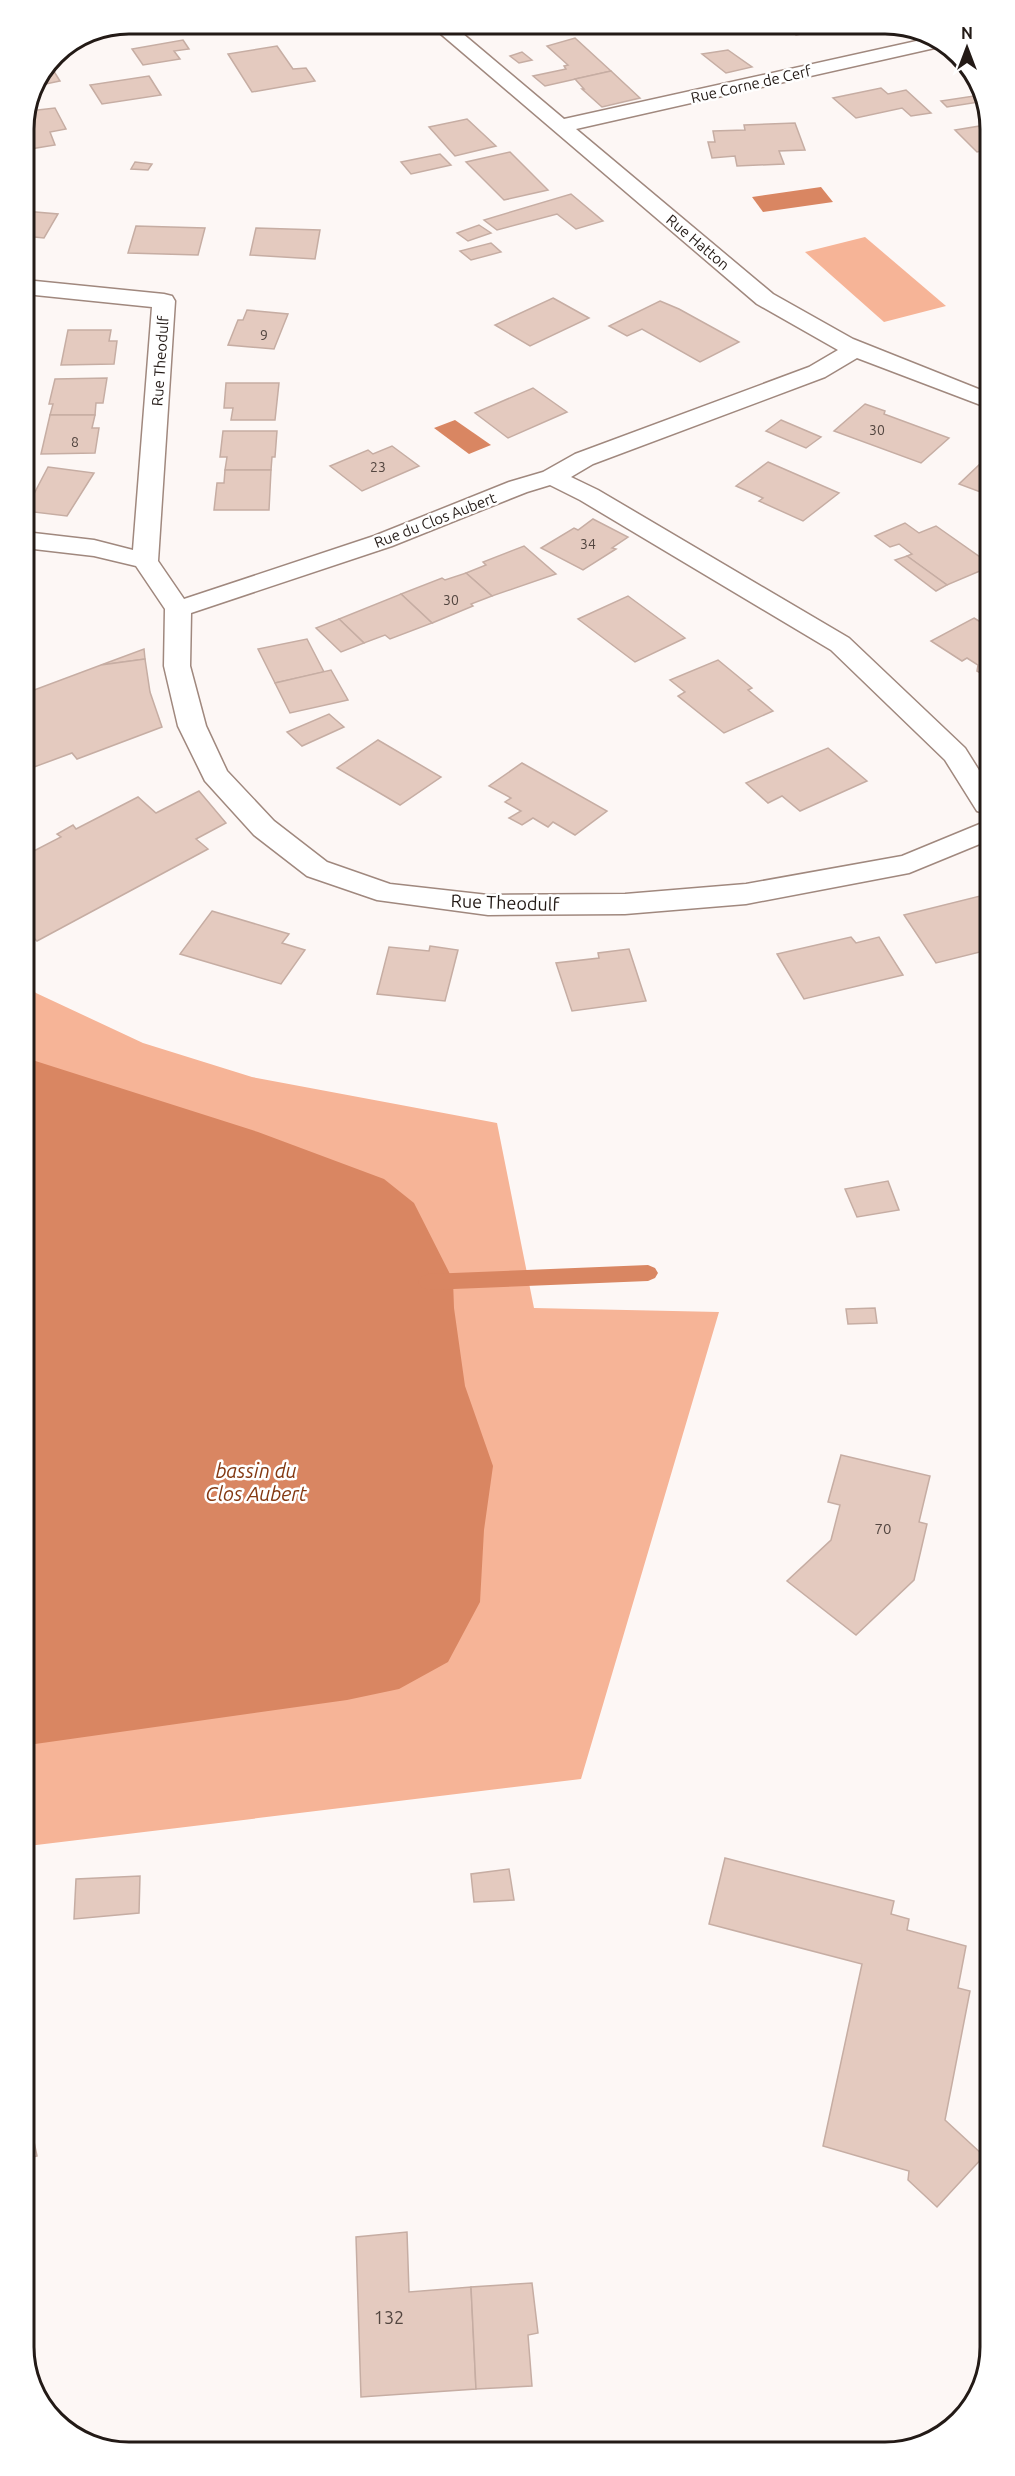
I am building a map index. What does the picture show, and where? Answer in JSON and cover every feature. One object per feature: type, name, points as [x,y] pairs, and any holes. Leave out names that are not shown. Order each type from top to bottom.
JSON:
[{"type":"street","name":"Rue Hatton","points":[[453,34],[765,299],[791,317],[854,350],[893,367],[980,398]]},
{"type":"street","name":"Rue Corne de Cerf","points":[[561,126],[928,45]]},
{"type":"street","name":"Rue Theodulf","points":[[35,288],[164,301],[145,561]]},
{"type":"street","name":"Rue du Clos Aubert","points":[[178,615],[383,541],[518,487],[552,477],[584,459],[817,372],[854,350]]},
{"type":"street","points":[[552,477],[589,495],[840,644],[955,754],[980,794]]},
{"type":"street","points":[[35,541],[94,548],[145,561],[178,615]]},
{"type":"street","name":"Rue Theodulf","points":[[178,615],[177,666],[192,726],[215,775],[264,828],[317,869],[387,893],[488,905],[625,904],[747,894],[909,864],[980,833]]},
{"type":"shaded area","points":[[865,237],[946,306],[884,322],[805,252]]},
{"type":"shaded area","points":[[35,992],[143,1043],[252,1077],[497,1123],[534,1308],[719,1312],[581,1779],[35,1845]]},
{"type":"water","points":[[821,187],[833,202],[763,212],[752,197]]},
{"type":"water","points":[[455,420],[491,445],[469,454],[434,428]]},
{"type":"water","name":"bassin du Clos Aubert","points":[[35,1061],[258,1132],[384,1179],[414,1203],[453,1280],[454,1308],[465,1386],[493,1466],[484,1530],[480,1602],[448,1662],[399,1689],[347,1700],[35,1744]]},
{"type":"building","points":[[575,38],[611,71],[545,86],[533,76],[566,69],[564,66],[568,65],[547,46]]},
{"type":"building","points":[[183,40],[189,49],[174,51],[180,59],[143,65],[132,49]]},
{"type":"building","points":[[277,46],[293,69],[306,68],[315,81],[252,92],[228,54]]},
{"type":"building","points":[[728,50],[752,67],[726,73],[702,54]]},
{"type":"building","points":[[522,52],[532,60],[519,63],[510,56]]},
{"type":"building","points":[[611,71],[640,98],[602,107],[582,89],[584,89],[575,79]]},
{"type":"building","points":[[54,72],[60,81],[46,84]]},
{"type":"building","points":[[149,76],[161,95],[102,104],[90,85]]},
{"type":"building","points":[[881,88],[888,94],[906,90],[931,113],[911,116],[902,108],[856,118],[833,98]]},
{"type":"building","points":[[974,96],[976,102],[947,107],[941,101]]},
{"type":"building","points":[[55,108],[66,129],[50,132],[55,145],[35,148],[37,110]]},
{"type":"building","points":[[467,119],[496,146],[455,156],[429,127]]},
{"type":"building","points":[[795,123],[805,150],[779,151],[784,164],[737,166],[735,156],[712,158],[708,142],[715,142],[713,131],[745,130],[744,125]]},
{"type":"building","points":[[980,126],[980,151],[977,152],[955,130]]},
{"type":"building","points":[[510,152],[548,190],[504,200],[466,162]]},
{"type":"building","points":[[440,154],[451,165],[411,174],[401,162]]},
{"type":"building","points":[[135,162],[152,164],[148,170],[131,169]]},
{"type":"building","points":[[571,194],[603,221],[576,229],[557,214],[497,230],[484,220]]},
{"type":"building","points":[[35,212],[58,214],[44,238],[35,237]]},
{"type":"building","points":[[479,225],[491,233],[468,241],[457,233]]},
{"type":"building","points":[[136,226],[205,228],[198,255],[128,253]]},
{"type":"building","points":[[256,228],[320,230],[315,259],[250,255]]},
{"type":"building","points":[[491,243],[501,252],[471,260],[460,251]]},
{"type":"building","points":[[553,298],[589,318],[530,346],[495,325]]},
{"type":"building","points":[[660,301],[739,342],[700,362],[642,329],[627,336],[609,326]]},
{"type":"building","points":[[247,310],[288,314],[274,349],[228,345],[238,320],[243,320]]},
{"type":"building","points":[[68,330],[111,330],[109,341],[117,341],[114,364],[61,365]]},
{"type":"building","points":[[107,378],[103,403],[96,403],[95,415],[50,415],[53,404],[49,404],[55,379]]},
{"type":"building","points":[[226,383],[279,383],[275,420],[231,420],[233,408],[224,408]]},
{"type":"building","points":[[533,388],[567,412],[508,438],[475,413]]},
{"type":"building","points":[[865,404],[885,411],[884,414],[949,438],[921,463],[834,431]]},
{"type":"building","points":[[50,415],[95,415],[92,428],[99,428],[95,453],[41,454]]},
{"type":"building","points":[[781,420],[821,437],[806,448],[766,431]]},
{"type":"building","points":[[223,431],[277,431],[275,457],[272,457],[271,470],[225,470],[227,457],[220,457]]},
{"type":"building","points":[[392,446],[419,466],[362,491],[330,466],[368,450],[373,454]]},
{"type":"building","points":[[768,462],[839,493],[803,521],[759,501],[763,498],[736,486]]},
{"type":"building","points":[[979,465],[980,465],[980,492],[959,484]]},
{"type":"building","points":[[48,467],[94,473],[67,516],[35,512],[35,492]]},
{"type":"building","points":[[225,470],[271,470],[269,510],[214,510],[217,483],[224,483]]},
{"type":"building","points":[[593,519],[628,537],[612,548],[616,549],[583,570],[541,548],[574,528],[578,530]]},
{"type":"building","points":[[905,523],[919,533],[936,526],[980,557],[980,571],[947,585],[907,556],[912,554],[899,544],[890,547],[875,536]]},
{"type":"building","points":[[524,546],[556,574],[492,596],[466,573],[486,565],[483,562]]},
{"type":"building","points":[[907,556],[947,585],[936,591],[895,560]]},
{"type":"building","points":[[466,573],[492,596],[432,623],[401,594],[442,578],[445,580]]},
{"type":"building","points":[[401,594],[432,623],[390,639],[385,635],[364,643],[339,619]]},
{"type":"building","points":[[628,596],[685,638],[635,662],[578,619]]},
{"type":"building","points":[[974,618],[980,622],[980,673],[977,671],[978,665],[967,658],[962,661],[931,641]]},
{"type":"building","points":[[339,619],[364,643],[341,652],[316,628]]},
{"type":"building","points":[[307,639],[324,672],[275,683],[258,649]]},
{"type":"building","points":[[144,649],[145,659],[101,665]]},
{"type":"building","points":[[145,659],[150,692],[162,727],[77,759],[72,753],[35,767],[35,690],[101,665]]},
{"type":"building","points":[[718,660],[752,688],[748,690],[773,711],[724,733],[678,696],[685,692],[670,680]]},
{"type":"building","points":[[331,670],[348,700],[290,713],[275,683]]},
{"type":"building","points":[[329,714],[344,727],[302,746],[287,732]]},
{"type":"building","points":[[378,740],[441,777],[400,805],[337,768]]},
{"type":"building","points":[[828,748],[867,781],[800,811],[782,796],[768,803],[746,783]]},
{"type":"building","points":[[522,763],[607,811],[575,835],[553,822],[548,827],[533,818],[522,825],[509,818],[521,811],[505,802],[511,798],[489,786]]},
{"type":"building","points":[[199,791],[226,823],[196,839],[208,849],[37,941],[35,939],[35,850],[61,837],[57,834],[73,825],[76,829],[138,797],[156,813]]},
{"type":"building","points":[[980,896],[980,952],[936,963],[904,915]]},
{"type":"building","points":[[212,911],[289,934],[282,943],[305,950],[281,984],[180,954]]},
{"type":"building","points":[[851,937],[856,943],[879,937],[903,975],[804,999],[777,954]]},
{"type":"building","points":[[430,946],[458,950],[445,1001],[377,994],[389,947],[429,951]]},
{"type":"building","points":[[629,949],[646,1001],[572,1011],[556,963],[599,958],[598,953]]},
{"type":"building","points":[[888,1181],[899,1210],[857,1217],[845,1189]]},
{"type":"building","points":[[875,1308],[877,1323],[848,1324],[846,1309]]},
{"type":"building","points":[[841,1455],[930,1476],[919,1522],[927,1524],[914,1580],[856,1635],[787,1581],[831,1540],[840,1505],[828,1502]]},
{"type":"building","points":[[725,1858],[894,1901],[891,1914],[909,1919],[907,1930],[966,1946],[958,1988],[970,1991],[945,2120],[980,2152],[980,2160],[937,2207],[908,2180],[909,2171],[823,2146],[862,1964],[709,1924]]},
{"type":"building","points":[[509,1869],[514,1900],[474,1902],[471,1874]]},
{"type":"building","points":[[140,1876],[139,1913],[74,1919],[76,1879]]},
{"type":"building","points":[[407,2232],[409,2292],[471,2287],[476,2389],[361,2397],[356,2237]]},
{"type":"building","points":[[532,2283],[538,2333],[528,2335],[532,2386],[476,2389],[471,2287]]},
{"type":"waterway","points":[[428,1282],[648,1273]]}]
